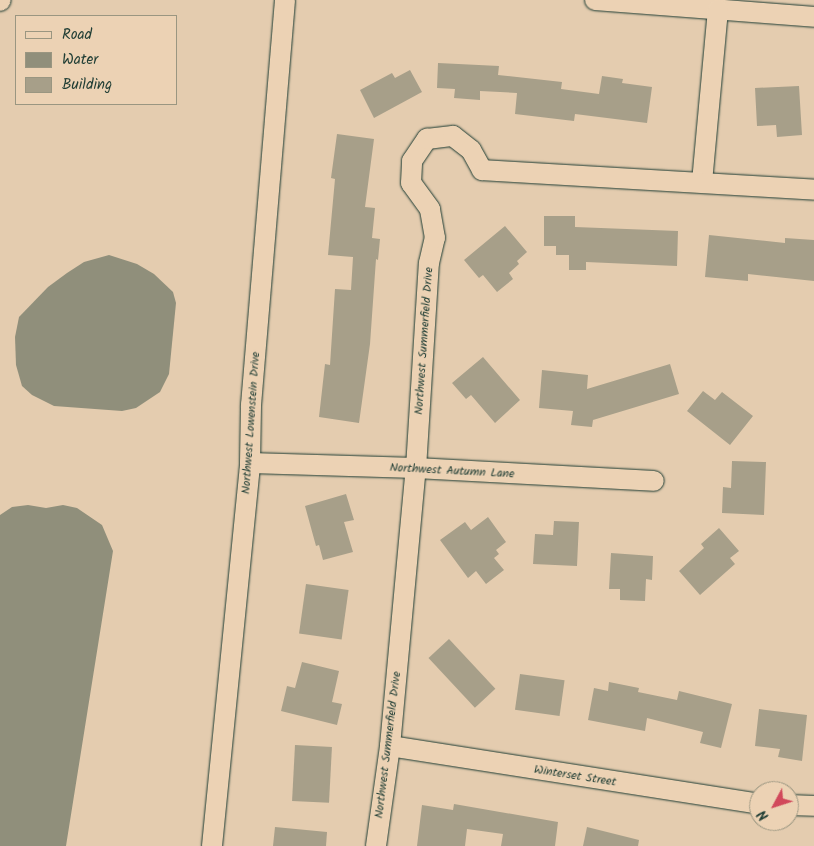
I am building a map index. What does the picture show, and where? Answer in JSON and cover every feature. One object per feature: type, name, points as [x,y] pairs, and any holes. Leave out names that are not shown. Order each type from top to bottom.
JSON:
[{"type":"street","name":"Northwest Lowenstein Drive","points":[[212,846],[250,463],[251,405],[285,0]]},
{"type":"street","points":[[595,0],[814,17]]},
{"type":"street","points":[[702,182],[718,10]]},
{"type":"street","name":"Northwest Summerfield Drive","points":[[376,846],[390,746],[416,468],[429,262],[435,238],[430,208],[411,183],[412,161],[427,139],[453,136],[471,150],[482,170],[814,190]]},
{"type":"street","name":"Northwest Autumn Lane","points":[[250,463],[416,468],[654,481]]},
{"type":"street","name":"Winterset Street","points":[[390,746],[749,802]]},
{"type":"street","points":[[799,805],[814,806]]},
{"type":"water","points":[[109,255],[137,264],[154,274],[173,292],[176,303],[169,374],[160,392],[136,408],[122,411],[54,406],[32,395],[22,386],[16,365],[15,337],[19,317],[48,287],[67,273],[84,262]]},
{"type":"water","points":[[28,505],[46,508],[63,505],[77,508],[102,525],[113,551],[66,846],[0,846],[0,515],[12,507]]},
{"type":"building","points":[[438,63],[499,66],[498,75],[562,82],[561,89],[599,94],[602,76],[623,79],[622,83],[652,87],[647,123],[575,114],[574,121],[515,114],[517,93],[480,91],[480,100],[454,98],[455,89],[437,88]]},
{"type":"building","points":[[410,70],[422,92],[374,118],[360,90],[392,73],[395,78]]},
{"type":"building","points":[[799,86],[802,135],[777,137],[776,125],[757,126],[755,88]]},
{"type":"building","points":[[337,134],[374,139],[365,207],[375,208],[372,238],[380,239],[378,260],[376,259],[370,344],[359,423],[319,417],[325,364],[330,365],[335,289],[351,290],[353,257],[328,255],[335,179],[331,178]]},
{"type":"building","points":[[544,216],[575,216],[575,227],[678,231],[677,266],[586,262],[586,270],[569,270],[569,255],[556,255],[556,246],[544,246]]},
{"type":"building","points":[[505,226],[527,252],[517,261],[519,264],[509,273],[513,279],[497,292],[483,275],[479,278],[464,260]]},
{"type":"building","points":[[709,235],[785,243],[785,238],[814,240],[814,281],[748,274],[748,281],[705,277]]},
{"type":"building","points":[[483,357],[520,400],[495,423],[471,395],[466,399],[452,383]]},
{"type":"building","points":[[670,364],[679,394],[593,420],[592,427],[571,425],[573,411],[539,408],[542,370],[588,375],[587,389]]},
{"type":"building","points":[[703,391],[715,400],[722,392],[753,416],[730,445],[687,411]]},
{"type":"building","points":[[732,461],[766,462],[764,515],[722,513],[723,487],[731,488]]},
{"type":"building","points":[[346,494],[354,520],[344,522],[353,552],[323,560],[319,545],[316,546],[305,506]]},
{"type":"building","points":[[488,517],[506,542],[496,550],[499,554],[494,558],[504,570],[486,584],[476,571],[468,578],[440,540],[465,522],[471,530]]},
{"type":"building","points":[[554,521],[579,522],[577,566],[533,564],[535,534],[553,535]]},
{"type":"building","points":[[719,528],[739,551],[730,558],[735,564],[700,595],[679,571],[704,548],[701,544]]},
{"type":"building","points":[[611,553],[653,556],[652,580],[646,579],[645,601],[620,600],[620,589],[609,589]]},
{"type":"building","points":[[306,584],[349,590],[342,639],[299,634]]},
{"type":"building","points":[[449,639],[495,689],[475,708],[429,658]]},
{"type":"building","points":[[302,662],[339,671],[332,702],[342,704],[337,725],[281,711],[287,686],[295,688]]},
{"type":"building","points":[[520,674],[565,680],[560,716],[515,710]]},
{"type":"building","points":[[609,682],[639,688],[638,692],[677,700],[679,691],[732,704],[721,748],[700,743],[703,732],[647,718],[645,731],[588,720],[594,688],[608,691]]},
{"type":"building","points":[[759,709],[807,715],[802,761],[778,757],[780,749],[755,746]]},
{"type":"building","points":[[295,745],[332,747],[329,803],[292,801]]},
{"type":"building","points":[[454,804],[558,822],[555,846],[501,846],[503,834],[467,829],[465,846],[417,846],[422,805],[453,810]]},
{"type":"building","points":[[275,827],[327,832],[326,846],[273,846]]},
{"type":"building","points":[[587,827],[639,840],[638,846],[583,846]]}]
